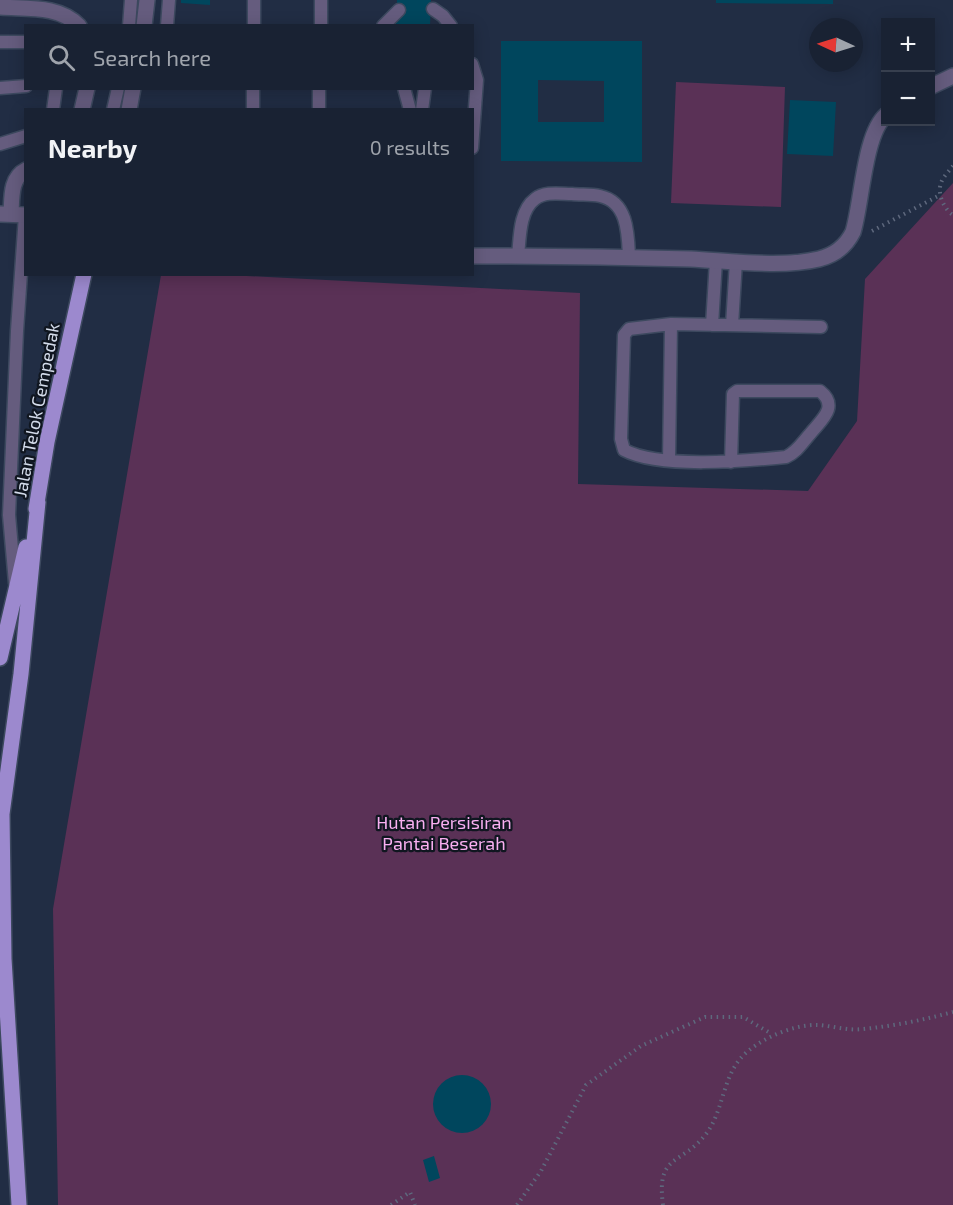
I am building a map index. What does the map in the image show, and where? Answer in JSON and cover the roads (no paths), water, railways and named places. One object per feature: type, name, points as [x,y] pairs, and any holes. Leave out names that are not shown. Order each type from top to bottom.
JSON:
[{"type":"main road","name":"Jalan Telok Cempedak","points":[[0,658],[38,502],[53,411],[84,276]]},
{"type":"main road","points":[[18,1205],[4,959],[1,820],[21,674],[38,502]]},
{"type":"main road","points":[[0,1062],[8,1155],[18,1205]]},
{"type":"street","points":[[144,24],[147,0]]},
{"type":"street","points":[[0,8],[57,11],[69,16],[77,24]]},
{"type":"street","points":[[935,85],[953,76]]},
{"type":"street","points":[[82,108],[87,90]]},
{"type":"street","points":[[129,108],[133,90]]},
{"type":"street","points":[[474,256],[629,257],[781,263],[820,259],[838,251],[848,243],[854,232],[872,137],[881,120]]},
{"type":"street","points":[[12,214],[12,190],[16,179],[24,170]]},
{"type":"lane","points":[[129,24],[131,0]]},
{"type":"lane","points":[[167,24],[169,0]]},
{"type":"lane","points":[[254,0],[254,24]]},
{"type":"lane","points":[[321,0],[321,24]]},
{"type":"lane","points":[[433,9],[449,24]]},
{"type":"lane","points":[[385,24],[399,10]]},
{"type":"lane","points":[[0,42],[24,42]]},
{"type":"lane","points":[[474,70],[477,80],[474,121]]},
{"type":"lane","points":[[0,88],[24,86]]},
{"type":"lane","points":[[52,108],[56,90]]},
{"type":"lane","points":[[113,108],[118,90]]},
{"type":"lane","points":[[253,90],[253,108]]},
{"type":"lane","points":[[319,90],[319,108]]},
{"type":"lane","points":[[405,90],[409,108]]},
{"type":"lane","points":[[422,108],[425,90]]},
{"type":"lane","points":[[0,144],[24,137]]},
{"type":"lane","points":[[518,256],[521,226],[526,211],[536,198],[550,193],[599,195],[612,200],[622,213],[628,230],[629,257]]},
{"type":"lane","points":[[12,214],[17,331],[9,515],[15,590]]},
{"type":"lane","points":[[712,325],[716,260]]},
{"type":"lane","points":[[732,325],[735,261]]},
{"type":"lane","points":[[669,460],[671,324]]},
{"type":"lane","points":[[731,462],[733,394],[737,391],[820,392],[826,396],[828,405],[825,418],[794,453],[786,457],[731,462],[669,460],[636,456],[624,450],[621,439],[624,335],[629,329],[671,324],[821,327]]},
{"type":"park label","name":"Hutan Persisiran Pantai Beserah","points":[[444,832]]}]
